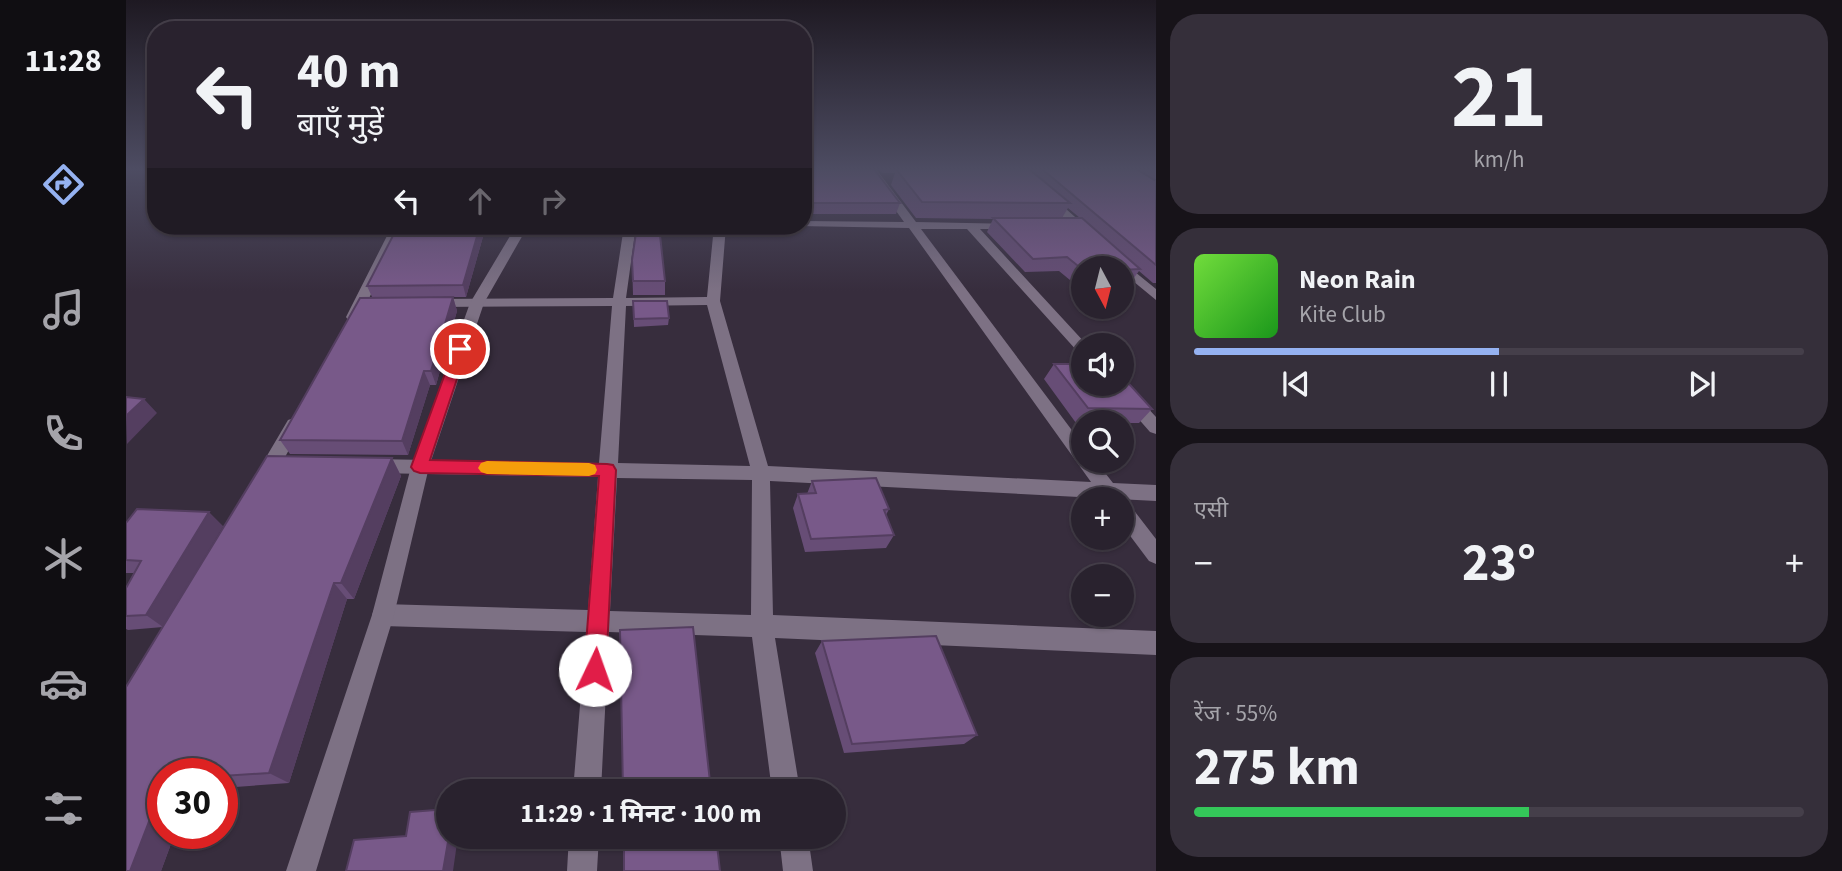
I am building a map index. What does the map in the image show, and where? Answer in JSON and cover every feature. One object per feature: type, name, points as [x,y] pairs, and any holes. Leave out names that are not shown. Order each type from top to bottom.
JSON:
[{"type":"street","points":[[903,210],[1071,441]]},
{"type":"street","points":[[1060,210],[1156,296]]},
{"type":"street","points":[[812,224],[1025,226]]},
{"type":"street","points":[[971,226],[1071,336]]},
{"type":"street","points":[[1066,226],[1079,226]]},
{"type":"street","points":[[346,329],[366,305],[398,235]]},
{"type":"street","points":[[301,871],[383,615],[420,467],[477,303],[517,235]]},
{"type":"street","points":[[588,779],[619,301],[630,235]]},
{"type":"street","points":[[719,235],[713,301],[761,473],[762,626],[784,779]]},
{"type":"street","points":[[425,303],[713,301]]},
{"type":"street","points":[[1127,396],[1156,428]]},
{"type":"street","points":[[258,489],[306,403]]},
{"type":"street","points":[[272,464],[299,465]]},
{"type":"street","points":[[353,466],[761,473],[1071,493]]},
{"type":"street","points":[[1134,494],[1156,493]]},
{"type":"street","points":[[1134,526],[1156,555]]},
{"type":"street","points":[[383,615],[762,626],[1156,643]]},
{"type":"street","points":[[582,871],[583,849]]},
{"type":"street","points":[[795,849],[798,871]]},
{"type":"building","points":[[1090,210],[1156,210],[1156,265]]},
{"type":"building","points":[[993,218],[1082,218],[1125,256],[1071,256],[1071,260],[1067,257],[1033,259]]},
{"type":"building","points":[[393,235],[477,235],[463,285],[367,286]]},
{"type":"building","points":[[636,235],[660,235],[665,281],[633,281],[632,260]]},
{"type":"building","points":[[453,297],[431,371],[424,371],[402,441],[280,440],[360,298]]},
{"type":"building","points":[[633,301],[667,301],[669,318],[634,319]]},
{"type":"building","points":[[1054,364],[1071,364],[1071,386]]},
{"type":"building","points":[[1134,389],[1152,409],[1088,408],[1079,396],[1134,396]]},
{"type":"building","points":[[126,397],[144,399],[126,416]]},
{"type":"building","points":[[267,456],[392,458],[341,583],[334,583],[269,773],[238,775],[238,758],[147,758],[147,827],[130,871],[126,871],[126,687]]},
{"type":"building","points":[[876,478],[889,509],[884,510],[894,535],[811,539],[798,494],[816,493],[812,481]]},
{"type":"building","points":[[137,509],[209,512],[146,615],[126,616],[126,588],[141,561],[126,560],[126,523]]},
{"type":"building","points":[[693,627],[710,779],[623,779],[620,630]]},
{"type":"building","points":[[936,636],[977,735],[852,744],[822,641]]},
{"type":"building","points":[[436,810],[436,849],[447,849],[443,871],[346,871],[354,840],[406,836],[410,812]]},
{"type":"building","points":[[624,849],[717,849],[720,871],[624,871]]},
{"type":"slow traffic","points":[[487,468],[589,470]]},
{"type":"route","points":[[460,349],[420,467],[607,470],[595,670]]}]
